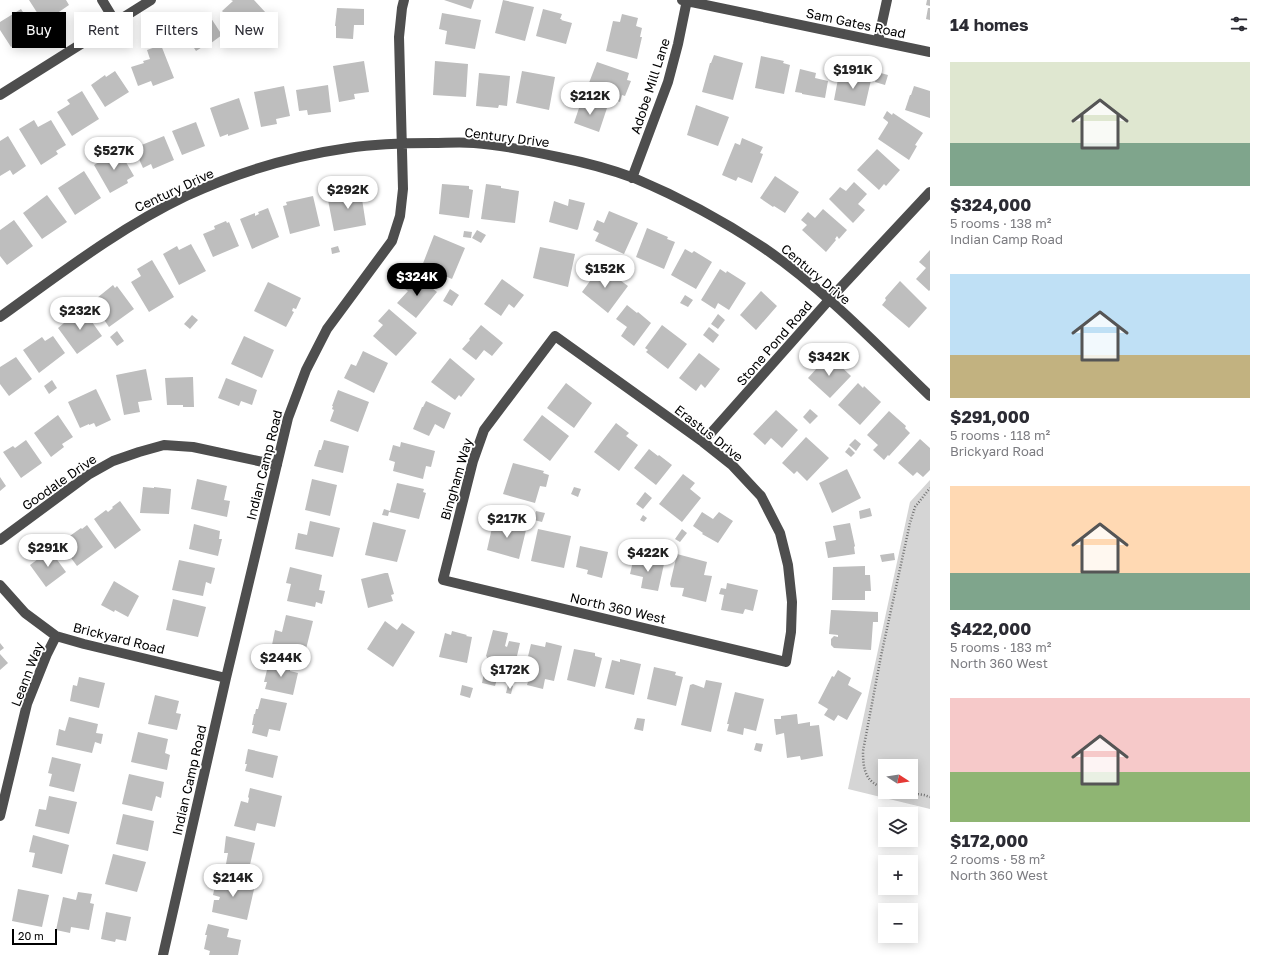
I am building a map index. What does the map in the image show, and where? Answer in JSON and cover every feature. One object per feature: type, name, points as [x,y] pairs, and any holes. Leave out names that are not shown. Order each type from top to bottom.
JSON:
[{"type":"street","points":[[102,0],[109,12]]},
{"type":"street","points":[[133,12],[152,0]]},
{"type":"street","name":"Indian Camp Road","points":[[162,955],[288,418],[306,370],[327,329],[392,241],[400,216],[403,189],[399,37],[404,0]]},
{"type":"street","name":"Sam Gates Road","points":[[686,0],[930,52]]},
{"type":"street","name":"Adobe Mill Lane","points":[[632,178],[668,82],[678,44],[686,0]]},
{"type":"street","points":[[878,41],[887,0]]},
{"type":"street","points":[[0,95],[76,48]]},
{"type":"street","name":"Century Drive","points":[[0,317],[134,224],[186,196],[238,175],[298,158],[349,148],[402,143],[473,143],[538,152],[584,162],[632,178],[681,199],[764,248],[804,278],[930,396]]},
{"type":"street","name":"Stone Pond Road","points":[[703,442],[829,300],[926,203],[930,192]]},
{"type":"street","name":"Erastus Drive","points":[[555,336],[703,442],[732,466],[761,496],[780,533],[788,565],[792,602],[791,632],[786,662]]},
{"type":"street","name":"Bingham Way","points":[[444,580],[473,461],[484,430],[555,336]]},
{"type":"street","name":"Goodale Drive","points":[[0,540],[88,475],[113,461],[164,445],[193,447],[277,465]]},
{"type":"street","name":"North 360 West","points":[[444,580],[786,662]]},
{"type":"street","name":"Brickyard Road","points":[[0,585],[25,613],[56,636],[226,678]]},
{"type":"street","name":"Leann Way","points":[[0,816],[27,704],[47,654],[56,636]]},
{"type":"path","points":[[878,785],[872,782],[865,774],[863,751],[881,656],[910,523],[915,507],[930,488]]},
{"type":"path","points":[[918,794],[930,797]]},
{"type":"shaded area","points":[[930,480],[930,809],[889,799],[918,799],[918,759],[878,759],[878,796],[848,789],[910,502]]},
{"type":"building","points":[[29,0],[66,0],[69,5],[59,12],[37,12]]},
{"type":"building","points":[[231,0],[254,0],[265,12],[223,12],[222,11],[233,1]]},
{"type":"building","points":[[444,0],[474,0],[471,9]]},
{"type":"building","points":[[503,0],[534,7],[525,41],[495,33]]},
{"type":"building","points":[[927,0],[930,0],[930,6],[926,5]]},
{"type":"building","points":[[337,8],[364,9],[364,25],[354,25],[353,39],[336,38],[335,26]]},
{"type":"building","points":[[928,8],[930,8],[930,20],[926,19]]},
{"type":"building","points":[[21,9],[23,12],[16,12]]},
{"type":"building","points":[[543,9],[562,14],[561,20],[572,23],[566,44],[536,36]]},
{"type":"building","points":[[442,13],[481,20],[475,49],[445,44],[447,31],[439,29]]},
{"type":"building","points":[[622,14],[638,18],[636,26],[642,28],[640,37],[642,37],[637,59],[606,51],[613,21],[620,22]]},
{"type":"building","points":[[12,15],[11,47],[0,30],[0,22]]},
{"type":"building","points":[[212,20],[220,32],[220,36],[212,42]]},
{"type":"building","points":[[153,48],[162,48],[174,78],[153,86],[151,81],[138,86],[131,67],[144,63],[143,61],[150,59],[147,50]]},
{"type":"building","points":[[714,55],[743,63],[733,100],[702,92],[710,63]]},
{"type":"building","points":[[761,56],[784,61],[783,63],[790,65],[784,94],[755,88]]},
{"type":"building","points":[[364,61],[369,92],[354,94],[355,99],[339,102],[333,66]]},
{"type":"building","points":[[435,61],[468,64],[466,97],[433,95]]},
{"type":"building","points":[[597,62],[629,73],[627,80],[631,81],[625,96],[622,95],[620,102],[587,88]]},
{"type":"building","points":[[800,69],[816,73],[815,78],[828,81],[825,98],[795,92]]},
{"type":"building","points":[[115,71],[129,92],[105,107],[91,85],[105,75],[106,77]]},
{"type":"building","points":[[522,71],[555,77],[549,110],[516,103]]},
{"type":"building","points":[[877,72],[888,75],[885,85],[875,82]]},
{"type":"building","points":[[479,73],[510,76],[507,106],[499,105],[498,108],[476,106]]},
{"type":"building","points":[[848,75],[871,80],[865,106],[834,100],[838,79],[847,80]]},
{"type":"building","points":[[328,85],[331,112],[308,115],[307,110],[299,111],[296,90]]},
{"type":"building","points":[[284,86],[290,116],[276,119],[277,124],[261,127],[254,92]]},
{"type":"building","points":[[914,86],[930,91],[930,118],[905,110]]},
{"type":"building","points":[[82,91],[99,119],[72,136],[57,112],[70,104],[67,100]]},
{"type":"building","points":[[239,98],[249,129],[220,137],[210,108]]},
{"type":"building","points":[[582,99],[607,108],[599,132],[574,123]]},
{"type":"building","points":[[696,105],[729,117],[718,146],[687,135]]},
{"type":"building","points":[[887,111],[892,115],[893,113],[923,133],[915,145],[917,146],[909,160],[878,139],[888,123],[883,118]]},
{"type":"building","points":[[34,120],[38,127],[51,120],[66,145],[56,151],[58,154],[41,165],[19,129]]},
{"type":"building","points":[[196,122],[205,146],[182,155],[172,131]]},
{"type":"building","points":[[8,136],[26,166],[13,175],[10,170],[0,176],[0,141]]},
{"type":"building","points":[[164,136],[174,160],[153,169],[151,164],[143,168],[134,148]]},
{"type":"building","points":[[742,138],[763,147],[760,153],[763,154],[752,183],[738,177],[736,181],[722,175],[735,143],[740,145]]},
{"type":"building","points":[[877,149],[900,170],[886,186],[884,184],[879,190],[857,170]]},
{"type":"building","points":[[119,150],[134,176],[127,180],[128,183],[110,193],[94,165]]},
{"type":"building","points":[[84,171],[101,198],[75,215],[58,188]]},
{"type":"building","points":[[775,176],[799,192],[785,213],[760,198]]},
{"type":"building","points":[[854,182],[867,194],[858,204],[865,210],[853,223],[829,199],[840,187],[846,191]]},
{"type":"building","points":[[442,184],[469,186],[469,189],[473,190],[469,218],[439,214]]},
{"type":"building","points":[[486,184],[519,191],[515,223],[481,219]]},
{"type":"building","points":[[360,186],[366,225],[334,231],[328,200],[342,198],[340,190]]},
{"type":"building","points":[[47,195],[67,222],[42,239],[23,213]]},
{"type":"building","points":[[313,196],[320,226],[290,234],[283,206],[287,205],[286,202]]},
{"type":"building","points":[[569,199],[585,203],[577,230],[549,222],[554,201],[568,206]]},
{"type":"building","points":[[268,208],[279,237],[252,249],[240,219],[255,213],[255,216],[259,214],[258,212]]},
{"type":"building","points":[[823,209],[847,230],[839,239],[837,236],[835,239],[836,240],[826,252],[802,230],[807,225],[801,220],[808,212],[815,218]]},
{"type":"building","points":[[609,211],[638,223],[624,254],[595,241],[599,233],[593,230],[597,220],[604,223]]},
{"type":"building","points":[[14,220],[33,246],[7,265],[0,256],[0,230]]},
{"type":"building","points":[[226,221],[227,223],[229,222],[239,246],[213,257],[203,234],[215,229],[214,226]]},
{"type":"building","points":[[647,228],[668,237],[667,239],[675,242],[664,269],[636,257]]},
{"type":"building","points":[[477,230],[486,235],[481,243],[472,238]]},
{"type":"building","points":[[464,231],[472,232],[471,238],[463,237]]},
{"type":"building","points":[[434,235],[465,248],[452,279],[422,266]]},
{"type":"building","points":[[191,244],[206,271],[179,285],[163,254],[177,246],[179,250]]},
{"type":"building","points":[[338,246],[340,252],[332,254],[331,248]]},
{"type":"building","points":[[540,247],[575,254],[568,287],[533,278]]},
{"type":"building","points":[[685,249],[692,253],[694,251],[712,262],[696,289],[671,275]]},
{"type":"building","points":[[930,250],[929,291],[916,279],[926,268],[919,262]]},
{"type":"building","points":[[152,260],[174,297],[149,312],[131,282],[141,276],[137,269]]},
{"type":"building","points":[[601,266],[628,286],[608,313],[582,292]]},
{"type":"building","points":[[720,269],[726,273],[727,271],[746,283],[729,310],[718,303],[715,309],[701,300]]},
{"type":"building","points":[[416,276],[437,292],[416,318],[397,303],[408,291],[405,289]]},
{"type":"building","points":[[502,279],[524,295],[514,308],[509,304],[501,316],[484,304]]},
{"type":"building","points":[[900,281],[927,308],[909,328],[882,305],[886,300],[885,298]]},
{"type":"building","points":[[268,282],[301,298],[296,309],[293,308],[292,311],[294,312],[286,327],[254,311]]},
{"type":"building","points":[[113,285],[115,288],[117,286],[134,309],[109,327],[92,302]]},
{"type":"building","points":[[450,289],[459,295],[452,306],[443,301]]},
{"type":"building","points":[[761,291],[777,306],[756,330],[740,315]]},
{"type":"building","points":[[685,295],[693,300],[688,307],[680,303]]},
{"type":"building","points":[[627,305],[651,323],[634,346],[621,336],[627,327],[616,319]]},
{"type":"building","points":[[82,308],[102,336],[77,354],[58,328]]},
{"type":"building","points":[[389,309],[417,333],[396,356],[373,336],[383,325],[378,321]]},
{"type":"building","points":[[718,314],[725,320],[718,329],[711,324]]},
{"type":"building","points":[[192,315],[198,320],[190,329],[184,324]]},
{"type":"building","points":[[481,325],[503,343],[492,356],[484,350],[476,360],[462,349]]},
{"type":"building","points":[[662,325],[687,344],[668,369],[646,352],[648,350],[645,348]]},
{"type":"building","points":[[709,327],[719,335],[713,343],[703,335]]},
{"type":"building","points":[[117,331],[124,341],[117,346],[110,337]]},
{"type":"building","points":[[53,336],[65,353],[39,373],[23,350],[42,337],[45,341]]},
{"type":"building","points":[[244,336],[274,350],[262,378],[231,364]]},
{"type":"building","points":[[363,351],[388,363],[374,393],[344,378],[351,364],[356,366]]},
{"type":"building","points":[[699,353],[720,369],[705,388],[701,384],[696,391],[679,378]]},
{"type":"building","points":[[16,357],[32,379],[9,396],[0,384],[0,367]]},
{"type":"building","points":[[827,357],[829,359],[831,357],[851,376],[830,398],[808,378]]},
{"type":"building","points":[[450,358],[475,379],[461,397],[459,395],[455,400],[431,382]]},
{"type":"building","points":[[146,369],[152,400],[138,402],[140,412],[124,415],[116,375]]},
{"type":"building","points":[[193,377],[194,407],[167,405],[165,378]]},
{"type":"building","points":[[226,378],[257,390],[252,405],[241,401],[239,406],[218,398]]},
{"type":"building","points":[[52,380],[57,388],[49,394],[44,386]]},
{"type":"building","points":[[566,383],[592,403],[574,428],[547,408]]},
{"type":"building","points":[[858,383],[863,388],[864,386],[881,402],[860,425],[838,405]]},
{"type":"building","points":[[96,389],[111,420],[96,427],[94,423],[80,428],[68,402]]},
{"type":"building","points":[[338,390],[369,402],[358,432],[330,421],[334,410],[332,409],[332,406]]},
{"type":"building","points":[[426,401],[451,413],[444,429],[435,424],[429,436],[413,429]]},
{"type":"building","points":[[810,409],[818,416],[810,424],[803,417]]},
{"type":"building","points":[[776,410],[798,430],[782,448],[771,438],[765,445],[753,434]]},
{"type":"building","points":[[889,411],[906,426],[905,428],[910,433],[884,460],[873,450],[878,445],[867,435]]},
{"type":"building","points":[[58,415],[73,437],[62,444],[64,447],[51,457],[34,433]]},
{"type":"building","points":[[542,415],[569,436],[550,461],[523,440]]},
{"type":"building","points":[[616,423],[629,433],[626,436],[638,445],[619,471],[594,452]]},
{"type":"building","points":[[806,437],[829,458],[807,481],[797,471],[794,474],[782,463]]},
{"type":"building","points":[[855,439],[861,444],[856,451],[849,445]]},
{"type":"building","points":[[920,439],[930,448],[930,470],[923,477],[917,472],[913,476],[898,463]]},
{"type":"building","points":[[26,440],[42,463],[21,478],[3,452],[13,446],[15,448]]},
{"type":"building","points":[[324,440],[349,446],[343,473],[314,466]]},
{"type":"building","points":[[401,442],[435,451],[431,467],[426,466],[423,479],[393,471],[395,462],[389,460],[393,445],[400,447]]},
{"type":"building","points":[[849,447],[855,453],[851,457],[845,452]]},
{"type":"building","points":[[649,449],[672,465],[656,485],[634,468]]},
{"type":"building","points":[[513,463],[544,471],[543,473],[549,475],[546,487],[540,486],[535,503],[503,494]]},
{"type":"building","points":[[847,469],[861,498],[832,513],[819,483]]},
{"type":"building","points":[[683,474],[695,483],[690,489],[701,498],[682,522],[659,504]]},
{"type":"building","points":[[0,477],[6,486],[0,491]]},
{"type":"building","points":[[197,479],[227,486],[224,500],[230,501],[227,517],[191,509]]},
{"type":"building","points":[[312,479],[337,485],[330,516],[305,510]]},
{"type":"building","points":[[397,483],[424,489],[423,492],[426,493],[419,519],[389,512],[388,516],[382,515],[384,509],[390,511]]},
{"type":"building","points":[[143,487],[171,489],[169,514],[140,513]]},
{"type":"building","points":[[574,487],[581,489],[578,497],[571,494]]},
{"type":"building","points":[[645,492],[652,498],[643,509],[636,504]]},
{"type":"building","points":[[120,501],[141,530],[115,549],[94,519],[106,510],[108,512]]},
{"type":"building","points":[[870,508],[872,516],[860,519],[859,511]]},
{"type":"building","points":[[536,511],[545,513],[542,522],[534,520]]},
{"type":"building","points":[[702,512],[713,519],[719,512],[733,521],[718,543],[702,534],[703,533],[693,526]]},
{"type":"building","points":[[643,515],[647,518],[644,522],[640,520]]},
{"type":"building","points":[[494,519],[527,526],[519,559],[487,550]]},
{"type":"building","points":[[310,521],[340,528],[333,557],[295,549],[298,533],[307,535]]},
{"type":"building","points":[[373,522],[406,530],[397,562],[365,555]]},
{"type":"building","points":[[850,523],[855,546],[855,554],[828,558],[825,542],[836,540],[833,526]]},
{"type":"building","points":[[194,524],[220,531],[219,539],[222,539],[218,556],[189,549]]},
{"type":"building","points":[[87,525],[103,547],[77,566],[60,543]]},
{"type":"building","points":[[538,529],[571,536],[564,568],[531,561]]},
{"type":"building","points":[[682,529],[687,533],[680,542],[675,539]]},
{"type":"building","points":[[580,546],[608,552],[602,578],[587,574],[588,570],[576,567]]},
{"type":"building","points":[[50,550],[66,572],[46,587],[30,565]]},
{"type":"building","points":[[894,553],[895,560],[882,562],[880,555]]},
{"type":"building","points":[[677,554],[707,562],[704,575],[712,576],[706,602],[682,596],[684,588],[671,587],[670,584]]},
{"type":"building","points":[[634,557],[664,564],[658,591],[641,588],[643,577],[630,574]]},
{"type":"building","points":[[179,560],[215,568],[211,584],[206,582],[203,596],[172,590]]},
{"type":"building","points":[[865,566],[865,575],[870,575],[871,591],[865,591],[865,600],[832,600],[833,567]]},
{"type":"building","points":[[290,567],[322,575],[319,590],[325,591],[322,604],[316,602],[315,607],[287,601],[291,584],[286,583]]},
{"type":"building","points":[[388,573],[394,594],[391,595],[393,601],[368,608],[361,579]]},
{"type":"building","points":[[114,581],[139,596],[128,617],[101,605]]},
{"type":"building","points":[[727,583],[758,590],[753,611],[745,609],[743,614],[721,610],[724,595],[719,594],[721,588],[726,589]]},
{"type":"building","points":[[173,599],[206,607],[198,637],[166,630]]},
{"type":"building","points":[[831,610],[878,612],[878,622],[873,622],[871,650],[834,648],[831,645],[831,639],[834,636],[838,637],[838,635],[829,634]]},
{"type":"building","points":[[286,615],[313,621],[305,653],[272,645],[275,630],[282,632]]},
{"type":"building","points":[[385,621],[397,630],[402,623],[415,632],[393,667],[367,649]]},
{"type":"building","points":[[493,630],[508,633],[505,646],[507,647],[509,641],[520,643],[511,682],[497,679],[495,686],[482,683],[486,656]]},
{"type":"building","points":[[452,631],[472,637],[467,663],[439,657],[445,633],[451,635]]},
{"type":"building","points":[[546,642],[562,646],[554,681],[545,679],[543,689],[527,685],[530,675],[524,673],[531,644],[545,647]]},
{"type":"building","points":[[0,643],[4,648],[0,651]]},
{"type":"building","points":[[574,649],[595,653],[595,656],[602,658],[595,687],[567,680]]},
{"type":"building","points":[[0,654],[8,663],[0,670]]},
{"type":"building","points":[[272,659],[291,663],[290,671],[298,673],[293,695],[265,689],[267,682],[264,682],[268,666],[270,667]]},
{"type":"building","points":[[620,659],[641,664],[634,695],[605,688],[612,660],[620,662]]},
{"type":"building","points":[[654,667],[676,672],[675,675],[683,677],[676,706],[647,699]]},
{"type":"building","points":[[838,670],[851,678],[848,685],[862,693],[847,720],[838,715],[834,721],[824,715],[828,709],[818,703],[832,676],[834,677]]},
{"type":"building","points":[[79,677],[105,683],[99,708],[70,701],[73,685],[77,686]]},
{"type":"building","points":[[706,680],[722,683],[711,732],[681,725],[690,685],[693,684],[704,688]]},
{"type":"building","points":[[462,685],[473,688],[470,698],[460,695]]},
{"type":"building","points":[[508,685],[513,686],[511,694],[506,693]]},
{"type":"building","points":[[735,692],[764,699],[756,731],[744,728],[743,735],[727,731],[729,724],[727,724]]},
{"type":"building","points":[[155,695],[179,701],[176,713],[181,714],[177,730],[148,724]]},
{"type":"building","points":[[261,698],[287,703],[280,731],[269,729],[267,737],[252,733],[254,714],[256,709],[258,709]]},
{"type":"building","points":[[797,714],[798,724],[810,722],[810,726],[819,725],[823,756],[801,760],[800,756],[787,758],[784,733],[776,735],[774,719],[781,719],[781,716]]},
{"type":"building","points":[[69,717],[98,724],[96,733],[103,734],[101,744],[95,742],[92,753],[56,745],[59,729],[65,731]]},
{"type":"building","points":[[637,718],[645,719],[643,731],[634,729]]},
{"type":"building","points":[[138,732],[168,739],[165,753],[170,755],[167,770],[131,762]]},
{"type":"building","points":[[756,743],[763,744],[761,752],[754,750]]},
{"type":"building","points":[[248,749],[278,756],[273,778],[245,771]]},
{"type":"building","points":[[52,757],[81,764],[74,792],[49,786],[52,774],[48,773]]},
{"type":"building","points":[[129,774],[164,782],[161,798],[156,796],[152,811],[122,804]]},
{"type":"building","points":[[250,788],[282,796],[275,827],[257,823],[255,831],[234,826],[241,801],[248,803]]},
{"type":"building","points":[[49,796],[77,802],[69,834],[35,826],[39,809],[46,810]]},
{"type":"building","points":[[123,814],[154,821],[148,851],[116,844]]},
{"type":"building","points":[[33,835],[69,845],[62,874],[32,867],[35,853],[29,852]]},
{"type":"building","points":[[226,836],[255,843],[249,869],[226,864],[228,853],[224,853]]},
{"type":"building","points":[[113,854],[146,862],[137,892],[105,884]]},
{"type":"building","points":[[217,877],[255,885],[247,920],[212,912],[214,900],[219,900],[220,897],[213,895]]},
{"type":"building","points":[[18,889],[49,895],[42,927],[12,921]]},
{"type":"building","points":[[78,892],[92,894],[90,903],[94,904],[89,930],[71,927],[70,933],[56,930],[63,897],[76,900]]},
{"type":"building","points":[[106,912],[131,917],[126,941],[116,939],[115,942],[101,939]]},
{"type":"building","points":[[208,924],[229,929],[227,937],[241,940],[238,955],[209,955],[210,951],[204,949],[207,935],[205,935]]}]
